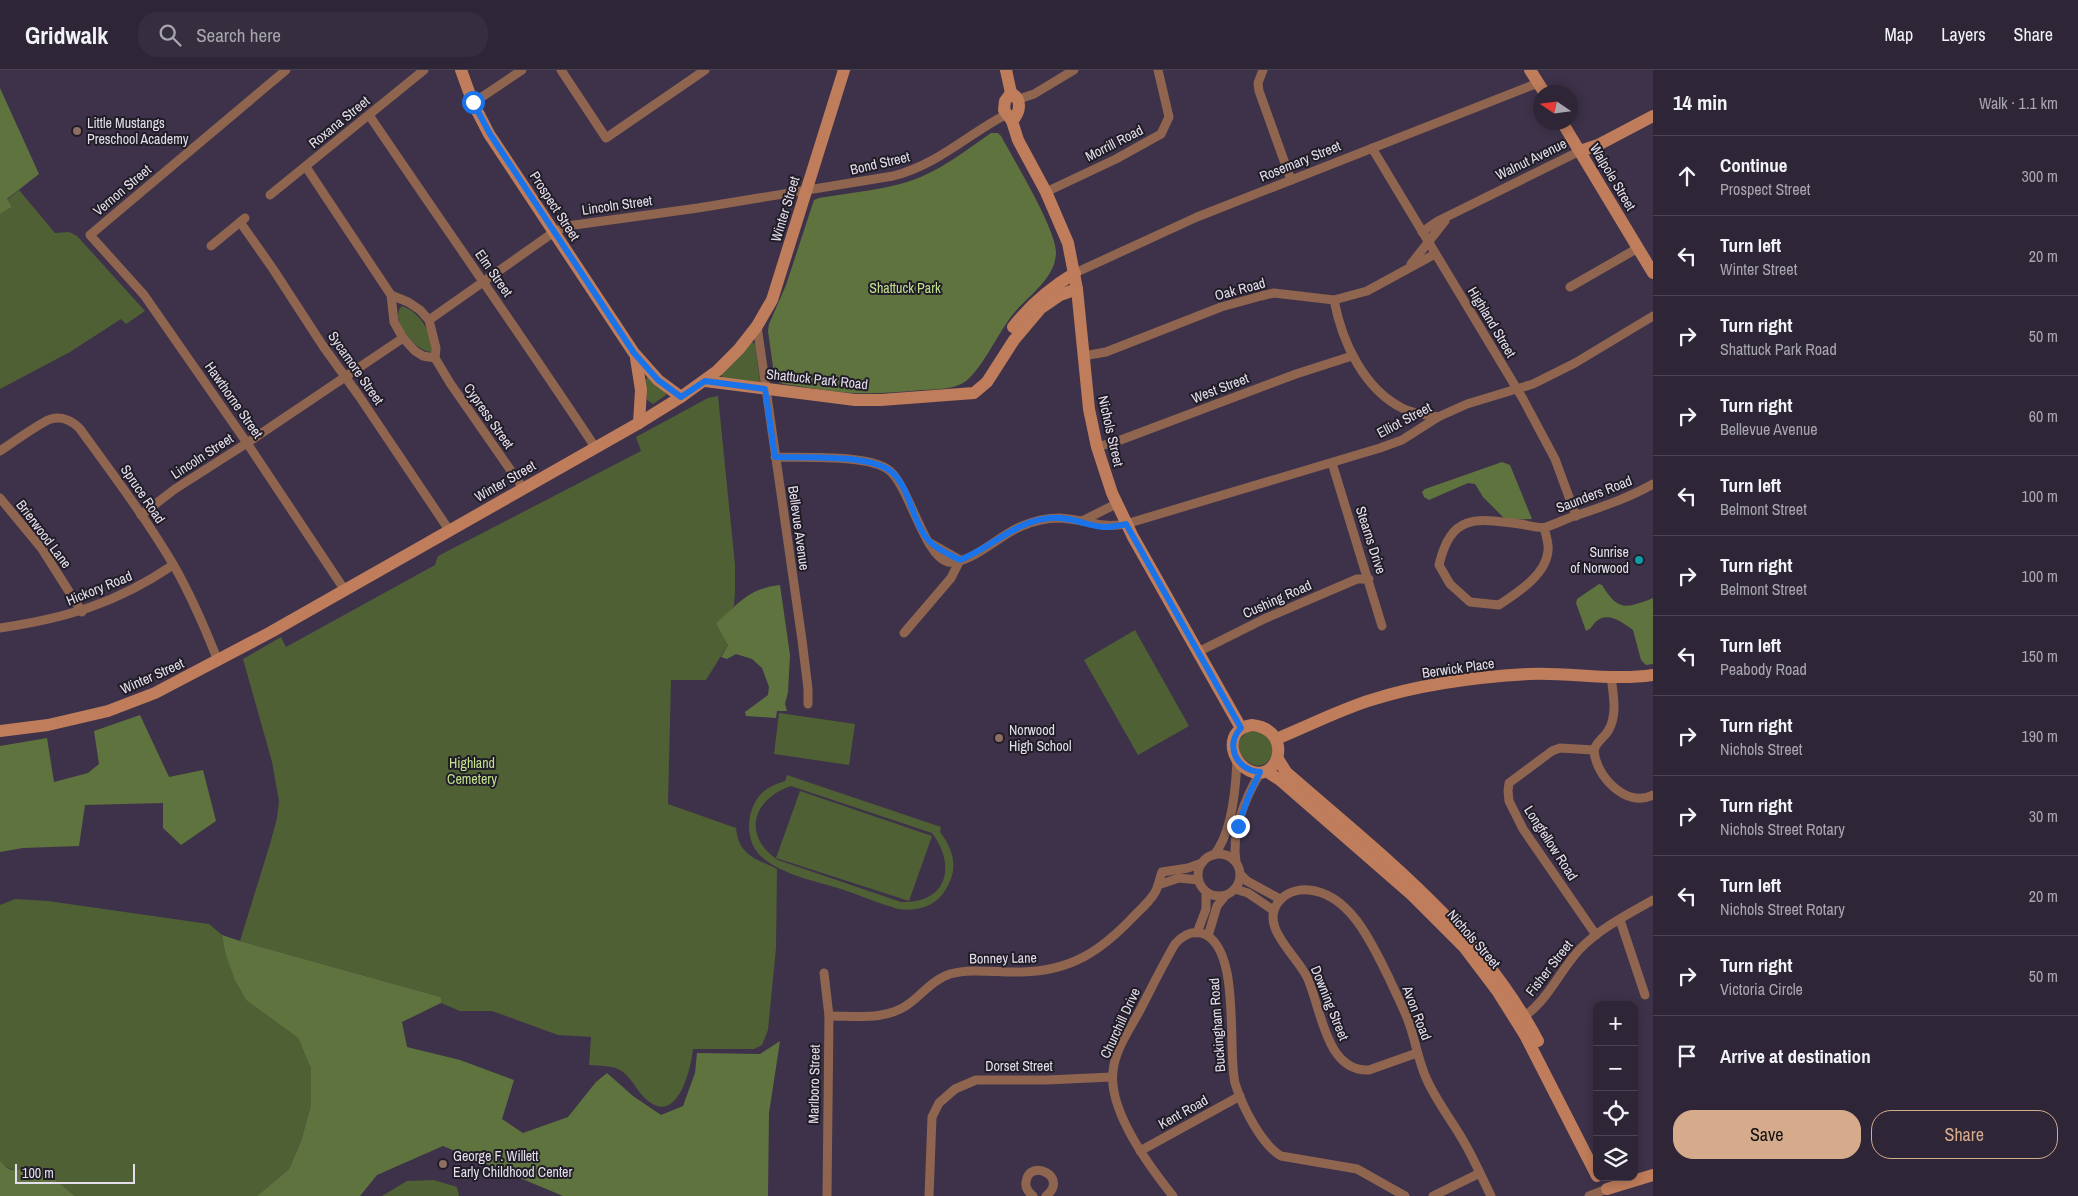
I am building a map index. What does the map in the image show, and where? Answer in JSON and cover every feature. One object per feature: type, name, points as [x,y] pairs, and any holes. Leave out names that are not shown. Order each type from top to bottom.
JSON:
[{"type":"street","name":"Vernon Street","points":[[90,235],[286,70]]},
{"type":"street","name":"Roxana Street","points":[[270,195],[306,168],[424,70]]},
{"type":"street","name":"Prospect Street","points":[[461,70],[473,102],[490,134],[634,353],[658,380],[681,397]]},
{"type":"street","points":[[473,102],[522,70]]},
{"type":"street","points":[[561,70],[606,138],[705,70]]},
{"type":"street","name":"Winter Street","points":[[0,731],[48,725],[108,711],[155,694],[218,661],[639,423],[705,381],[734,355],[767,310],[778,282],[844,70]]},
{"type":"street","points":[[1006,70],[1015,96],[1018,113],[1009,118]]},
{"type":"street","points":[[1015,96],[1034,94],[1074,70]]},
{"type":"street","name":"Morrill Road","points":[[1046,192],[1116,159],[1161,134],[1169,117],[1158,70]]},
{"type":"street","points":[[1263,70],[1258,83],[1259,90],[1291,180]]},
{"type":"street","points":[[1530,70],[1539,85]]},
{"type":"street","name":"Rosemary Street","points":[[1074,274],[1183,223],[1372,148],[1533,91]]},
{"type":"street","name":"Elm Street","points":[[369,115],[484,281],[595,447]]},
{"type":"street","name":"Walnut Avenue","points":[[1422,232],[1653,116]]},
{"type":"street","name":"Bond Street","points":[[807,191],[880,179],[921,168],[1009,118]]},
{"type":"street","name":"Nichols Street","points":[[1009,118],[1018,140],[1046,192],[1068,243],[1077,289],[1086,392],[1098,447],[1116,504],[1241,728]]},
{"type":"street","name":"Walpole Street","points":[[1567,130],[1652,269]]},
{"type":"street","name":"Highland Street","points":[[1372,148],[1556,459],[1576,516]]},
{"type":"street","points":[[306,168],[391,295],[394,322],[403,338],[414,352],[435,358]]},
{"type":"street","name":"Lincoln Street","points":[[429,320],[554,232],[573,225],[807,191]]},
{"type":"street","name":"Walnut Avenue","points":[[1428,242],[1449,217]]},
{"type":"street","name":"Sycamore Street","points":[[211,246],[242,220],[344,377],[359,396],[450,530]]},
{"type":"street","name":"Hawthorne Street","points":[[90,235],[144,295],[247,443],[344,589]]},
{"type":"street","name":"Oak Road","points":[[1406,269],[1428,242]]},
{"type":"street","points":[[1570,287],[1638,248]]},
{"type":"street","name":"Oak Road","points":[[1082,356],[1106,352],[1221,308],[1274,293],[1334,300],[1367,291],[1435,254]]},
{"type":"street","name":"Shattuck Park Road","points":[[998,357],[1014,325],[1034,303],[1055,285],[1074,274]]},
{"type":"street","name":"Shattuck Park Road","points":[[705,381],[861,400],[957,395],[977,381],[1041,308],[1060,295],[1077,289]]},
{"type":"street","points":[[391,295],[408,302],[420,310],[429,320]]},
{"type":"street","points":[[1334,300],[1337,316],[1352,356],[1378,389],[1403,409],[1416,414],[1438,417]]},
{"type":"street","name":"Elliot Street","points":[[960,560],[972,556],[1012,529],[1031,523],[1052,518],[1103,527],[1126,524],[1332,463],[1402,440],[1438,417],[1467,404],[1533,384],[1575,363],[1653,316]]},
{"type":"street","name":"Cypress Street","points":[[429,320],[436,348],[435,358],[450,383],[523,488]]},
{"type":"street","name":"Bellevue Avenue","points":[[757,326],[802,640],[808,704]]},
{"type":"street","name":"Lincoln Street","points":[[141,515],[175,489],[403,338]]},
{"type":"street","name":"Prospect Street","points":[[634,353],[640,376],[639,423]]},
{"type":"street","name":"West Street","points":[[1098,447],[1296,374],[1352,356]]},
{"type":"street","name":"Spruce Road","points":[[0,451],[51,419],[66,419],[74,422],[141,515],[173,565],[203,625],[218,661]]},
{"type":"street","points":[[775,457],[857,460],[880,465],[890,470],[899,482],[915,517],[930,542],[960,560],[951,578],[904,633]]},
{"type":"street","name":"Stearns Drive","points":[[1332,463],[1382,626]]},
{"type":"street","name":"Saunders Road","points":[[1544,528],[1548,552],[1542,568],[1519,591],[1499,605],[1470,602],[1450,584],[1439,565],[1444,546],[1455,529],[1468,521],[1510,523],[1544,528],[1593,512],[1653,484]]},
{"type":"street","name":"Brierwood Lane","points":[[0,498],[42,549],[82,612]]},
{"type":"street","points":[[1082,522],[1116,504]]},
{"type":"street","name":"Hickory Road","points":[[0,628],[43,622],[82,612],[149,581],[173,565]]},
{"type":"street","name":"Cushing Road","points":[[1198,652],[1264,619],[1357,579],[1369,579]]},
{"type":"street","name":"Berwick Place","points":[[1276,739],[1356,705],[1419,688],[1526,674],[1557,673],[1636,677],[1653,675]]},
{"type":"street","points":[[1611,676],[1614,700],[1613,720],[1607,733],[1597,742],[1594,750],[1594,759],[1616,790],[1627,795],[1640,797],[1653,795]]},
{"type":"street","points":[[1203,934],[1217,906],[1225,896],[1235,890],[1239,882],[1240,874],[1234,845],[1238,826],[1249,795],[1263,772],[1273,767],[1278,759],[1279,749],[1276,739],[1269,731],[1258,725],[1252,724],[1241,728],[1234,737],[1233,743],[1237,759],[1235,786],[1229,818],[1220,846],[1214,855],[1202,863],[1198,871],[1198,880],[1206,892],[1215,896],[1225,896]]},
{"type":"street","name":"Longfellow Road","points":[[1594,750],[1560,748],[1509,783],[1508,791],[1513,810],[1523,829],[1596,935]]},
{"type":"street","points":[[1237,759],[1246,768],[1263,772]]},
{"type":"street","name":"Nichols Street","points":[[1278,759],[1286,772],[1402,879]]},
{"type":"street","name":"Nichols Street","points":[[1263,772],[1280,780],[1440,908],[1466,937],[1502,982],[1593,1152]]},
{"type":"street","points":[[1214,855],[1225,855],[1236,862]]},
{"type":"street","name":"Bonney Lane","points":[[829,1016],[877,1016],[890,1014],[908,1005],[940,978],[949,974],[968,972],[1035,972],[1048,971],[1069,965],[1092,953],[1119,932],[1152,898],[1162,872],[1188,868],[1202,863]]},
{"type":"street","points":[[1235,890],[1248,893],[1273,910],[1280,899],[1247,881],[1240,874]]},
{"type":"street","points":[[1158,885],[1179,878],[1198,880]]},
{"type":"street","name":"Avon Road","points":[[1280,899],[1290,892],[1298,890],[1317,891],[1338,903],[1357,921],[1368,936],[1400,1000],[1431,1088],[1464,1141],[1491,1196]]},
{"type":"street","points":[[1203,934],[1206,892]]},
{"type":"street","name":"Fisher Street","points":[[1520,1018],[1540,1004],[1580,949],[1596,935],[1653,900]]},
{"type":"street","name":"Downing Street","points":[[1273,910],[1272,919],[1276,931],[1306,974],[1312,987],[1328,1040],[1344,1062],[1361,1070],[1369,1070],[1418,1053]]},
{"type":"street","points":[[1620,920],[1645,995]]},
{"type":"street","name":"Churchill Drive","points":[[1173,1196],[1140,1151],[1121,1111],[1112,1077],[1118,1051],[1172,950],[1182,937],[1203,934]]},
{"type":"street","name":"Buckingham Road","points":[[1203,934],[1219,948],[1227,970],[1230,990],[1232,1065],[1240,1096],[1266,1143],[1281,1156],[1357,1170],[1405,1196]]},
{"type":"street","name":"Marlboro Street","points":[[824,973],[829,1016],[827,1196]]},
{"type":"street","name":"Nichols Street","points":[[1520,1018],[1593,1169]]},
{"type":"street","name":"Dorset Street","points":[[929,1196],[932,1117],[939,1103],[954,1089],[976,1080],[1047,1080],[1112,1077]]},
{"type":"street","name":"Kent Road","points":[[1140,1151],[1185,1128],[1240,1096]]},
{"type":"street","points":[[1033,1196],[1026,1189],[1025,1184],[1028,1176],[1036,1170],[1044,1171],[1051,1176],[1053,1185],[1050,1195]]},
{"type":"street","points":[[1434,1196],[1480,1173]]},
{"type":"street","points":[[1589,1196],[1607,1188],[1653,1176]]},
{"type":"green space","points":[[0,88],[39,174],[7,199],[12,207],[0,214]]},
{"type":"green space","name":"Shattuck Park","points":[[991,133],[998,133],[1001,136],[1024,177],[1049,228],[1056,252],[1052,270],[1047,278],[1014,313],[978,368],[961,384],[951,388],[939,389],[854,393],[779,382],[774,374],[768,331],[769,324],[786,285],[814,200],[885,188],[911,181],[941,167]]},
{"type":"green space","points":[[19,190],[55,233],[69,232],[77,236],[145,311],[126,324],[121,319],[70,352],[0,389],[0,214],[12,207],[7,200]]},
{"type":"green space","points":[[402,306],[414,313],[424,324],[432,345],[431,352],[418,346],[405,334],[398,319]]},
{"type":"green space","points":[[752,342],[755,344],[760,382],[722,378],[722,374]]},
{"type":"green space","points":[[648,376],[665,390],[666,395],[653,404],[647,400],[645,381]]},
{"type":"green space","name":"Highland Cemetery","points":[[718,396],[735,565],[734,606],[727,617],[729,643],[706,680],[671,680],[668,804],[736,828],[740,844],[744,850],[777,869],[776,948],[768,1030],[762,1045],[754,1049],[693,1049],[686,1080],[681,1091],[675,1100],[667,1106],[658,1106],[644,1098],[630,1079],[620,1070],[607,1066],[589,1065],[591,1037],[558,1035],[492,1011],[460,1011],[441,1003],[441,997],[240,941],[270,844],[277,818],[279,801],[272,762],[243,659],[281,637],[286,647],[435,565],[438,556],[641,451],[636,437],[708,398]]},
{"type":"green space","points":[[1502,462],[1510,465],[1532,519],[1506,520],[1483,497],[1475,484],[1468,483],[1429,500],[1424,497],[1422,492],[1425,489]]},
{"type":"green space","points":[[1599,584],[1602,585],[1613,600],[1623,605],[1629,606],[1653,598],[1653,664],[1646,665],[1641,660],[1633,630],[1617,620],[1607,617],[1603,618],[1596,621],[1586,631],[1576,603],[1577,599]]},
{"type":"green space","points":[[780,585],[790,655],[788,692],[785,704],[787,711],[777,711],[776,718],[746,716],[745,712],[768,695],[769,687],[762,668],[752,659],[736,654],[727,659],[721,657],[728,645],[716,623],[745,598],[759,590]]},
{"type":"green space","points":[[1135,630],[1189,726],[1138,755],[1084,660]]},
{"type":"green space","points":[[779,713],[855,724],[849,765],[774,754]]},
{"type":"green space","points":[[140,715],[169,777],[203,770],[216,821],[181,845],[163,828],[163,803],[85,805],[79,846],[23,848],[0,852],[0,746],[47,738],[54,782],[88,773],[99,764],[94,731]]},
{"type":"green space","points":[[1248,731],[1262,733],[1270,740],[1272,752],[1266,763],[1254,765],[1241,755],[1239,740]]},
{"type":"green space","points":[[787,775],[941,827],[940,832],[950,849],[953,862],[952,875],[948,886],[935,902],[926,907],[907,910],[898,909],[802,877],[771,864],[757,852],[752,844],[749,826],[750,817],[756,800],[762,793],[772,786],[785,781]],"holes":[[[791,786],[932,833],[940,846],[944,858],[945,870],[943,881],[938,890],[929,897],[917,901],[901,902],[778,860],[759,840],[756,819],[760,809],[767,800]]]},
{"type":"green space","points":[[800,791],[932,836],[909,901],[776,858]]},
{"type":"green space","points":[[15,899],[48,901],[209,924],[222,935],[225,952],[247,1001],[298,1038],[311,1069],[311,1105],[301,1141],[289,1169],[257,1196],[76,1196],[40,1170],[16,1171],[4,1166],[0,1160],[0,905]]},
{"type":"green space","points":[[222,935],[441,997],[441,1003],[402,1022],[407,1047],[460,1060],[514,1080],[502,1119],[523,1133],[568,1117],[596,1082],[607,1073],[633,1096],[661,1115],[683,1106],[695,1073],[697,1053],[760,1054],[780,1041],[769,1113],[768,1196],[563,1196],[443,1146],[377,1175],[360,1196],[257,1196],[289,1169],[301,1141],[311,1105],[311,1069],[298,1038],[247,1001],[235,980],[225,952]]},
{"type":"green space","points":[[0,1160],[9,1169],[43,1171],[76,1196],[0,1196]]},
{"type":"green space","points":[[434,1180],[457,1187],[459,1196],[382,1196],[407,1181]]},
{"type":"place","name":"Little Mustangs Preschool Academy","points":[[77,131]]},
{"type":"place","name":"Sunrise of Norwood","points":[[1639,560]]},
{"type":"place","name":"Norwood High School","points":[[999,738]]},
{"type":"place","name":"George F. Willett Early Childhood Center","points":[[443,1164]]},
{"type":"route","points":[[473,102],[490,134],[634,353],[658,380],[681,397],[705,381],[765,389],[775,457],[857,460],[880,465],[890,470],[899,482],[915,517],[930,542],[960,560],[972,556],[1012,529],[1041,520],[1061,518],[1103,527],[1126,524],[1241,728],[1234,737],[1233,743],[1233,750],[1237,759],[1250,771],[1260,772],[1252,787],[1238,826]]}]
